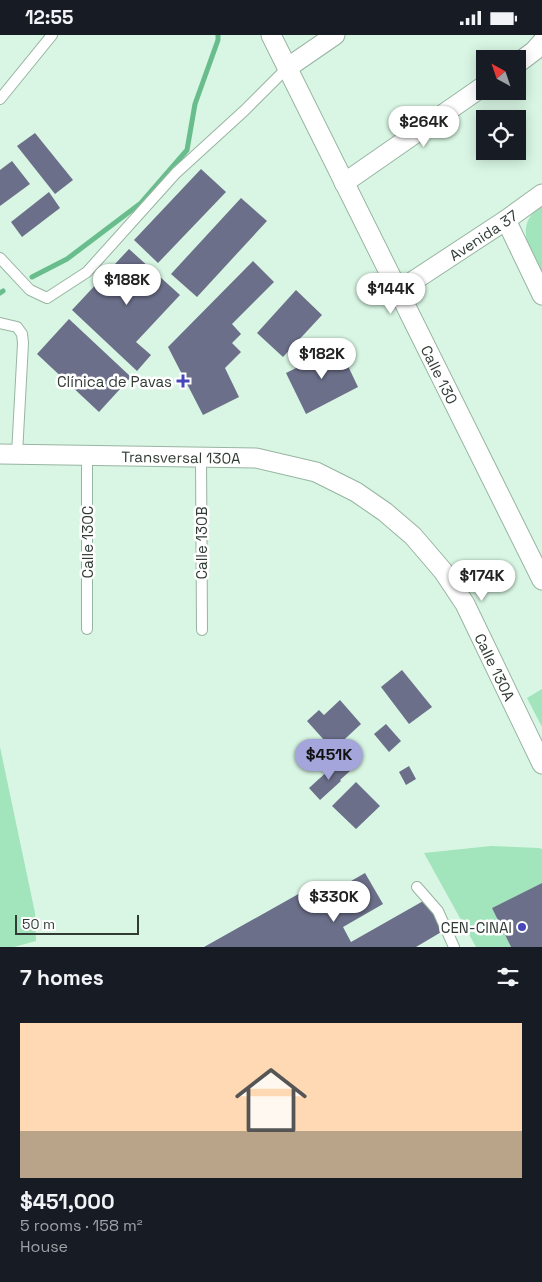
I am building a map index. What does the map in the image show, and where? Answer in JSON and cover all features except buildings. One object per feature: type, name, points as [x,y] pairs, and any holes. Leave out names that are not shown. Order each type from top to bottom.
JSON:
[{"type":"street","name":"Calle 130","points":[[271,35],[542,580]]},
{"type":"street","points":[[287,67],[335,35]]},
{"type":"street","points":[[526,57],[542,42]]},
{"type":"street","points":[[344,183],[476,91]]},
{"type":"street","name":"Avenida 37","points":[[398,291],[542,194]]},
{"type":"street","points":[[506,219],[542,295]]},
{"type":"street","name":"Transversal 130A","points":[[9,454],[256,458],[316,472],[356,492]]},
{"type":"street","name":"Calle 130A","points":[[356,492],[385,512],[413,536],[443,571],[465,604],[542,763]]},
{"type":"lane","points":[[0,99],[52,35]]},
{"type":"lane","points":[[0,258],[30,290],[47,298],[87,272],[176,173],[245,110],[287,67]]},
{"type":"lane","points":[[0,323],[17,327],[22,334],[23,343],[9,454]]},
{"type":"lane","name":"Calle 130C","points":[[87,455],[87,629]]},
{"type":"lane","name":"Calle 130B","points":[[201,456],[202,630]]},
{"type":"lane","points":[[417,887],[438,911],[454,947]]},
{"type":"green space","points":[[542,205],[542,276],[532,257],[526,239],[526,230],[528,221],[533,213]]},
{"type":"green space","points":[[542,689],[542,727],[527,698]]},
{"type":"green space","points":[[0,747],[35,913],[36,941],[14,947],[0,947]]},
{"type":"green space","points":[[491,846],[542,849],[542,883],[492,908],[511,947],[476,947],[424,853]]},
{"type":"waterway","points":[[32,277],[67,259],[141,203],[187,150],[195,104],[218,40],[218,35]]},
{"type":"place","name":"Clínica de Pavas","points":[[183,381]]},
{"type":"place","name":"CEN-CINAI","points":[[522,927]]}]
